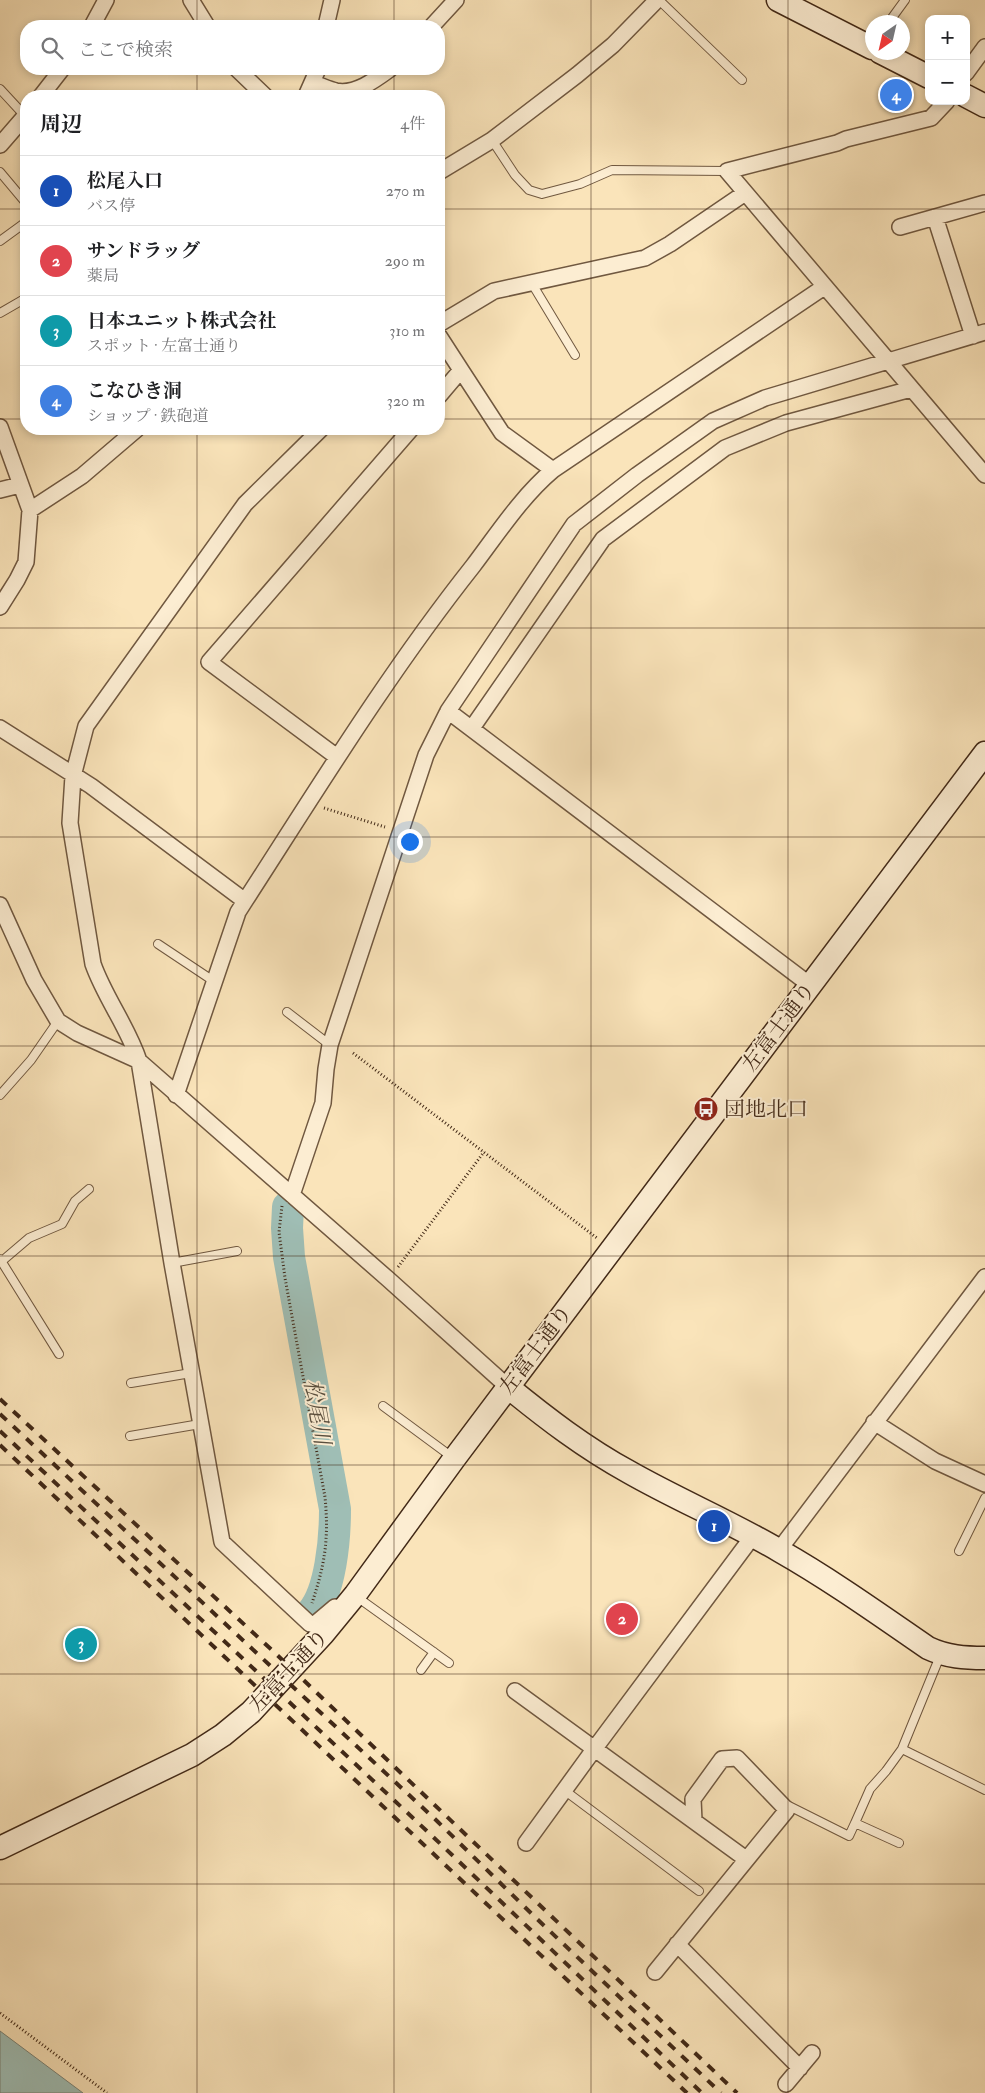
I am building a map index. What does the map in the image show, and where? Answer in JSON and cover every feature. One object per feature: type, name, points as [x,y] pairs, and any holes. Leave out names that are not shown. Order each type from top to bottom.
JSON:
[{"type":"street","points":[[95,20],[106,0]]},
{"type":"street","points":[[191,0],[203,20]]},
{"type":"street","points":[[327,20],[332,0]]},
{"type":"street","points":[[438,20],[456,0]]},
{"type":"street","points":[[778,0],[865,44]]},
{"type":"street","points":[[445,168],[492,140],[606,51],[652,2]]},
{"type":"street","points":[[970,68],[985,47]]},
{"type":"street","points":[[896,60],[925,75]]},
{"type":"street","points":[[46,90],[57,75]]},
{"type":"street","points":[[243,75],[259,90]]},
{"type":"street","points":[[347,90],[356,89],[381,75]]},
{"type":"street","points":[[312,83],[335,90]]},
{"type":"street","points":[[970,98],[985,106]]},
{"type":"street","points":[[943,105],[931,118],[846,139],[760,164],[727,170],[824,287],[985,475]]},
{"type":"street","points":[[0,144],[20,122]]},
{"type":"street","points":[[445,320],[494,291],[645,258],[670,244],[745,193]]},
{"type":"street","points":[[900,226],[985,203]]},
{"type":"street","points":[[289,1192],[322,1103],[330,1045],[400,832],[426,755],[448,711],[574,524],[637,475],[713,421],[765,398],[979,334],[935,217]]},
{"type":"street","points":[[176,1095],[238,912],[244,901],[399,664],[436,612],[539,482],[553,470],[824,287]]},
{"type":"street","points":[[445,345],[502,433],[553,470]]},
{"type":"street","points":[[445,389],[461,370]]},
{"type":"street","points":[[472,728],[603,539],[725,448],[786,422],[911,389]]},
{"type":"street","points":[[0,427],[30,510],[26,562],[0,607]]},
{"type":"street","points":[[30,510],[82,476],[130,435]]},
{"type":"street","points":[[315,435],[245,504],[86,726],[73,776],[70,823],[92,964],[134,1047],[139,1061],[172,1263],[222,1542],[310,1624],[316,1623],[339,1604],[352,1599]]},
{"type":"street","points":[[337,757],[209,662],[406,435]]},
{"type":"street","points":[[0,490],[20,485]]},
{"type":"street","points":[[448,711],[810,985]]},
{"type":"street","points":[[0,728],[91,786],[244,901]]},
{"type":"street","name":"左富士通り","points":[[0,1848],[192,1755],[223,1735],[251,1712],[324,1634],[985,753]]},
{"type":"street","points":[[0,905],[34,980],[58,1021],[77,1034],[139,1061],[388,1279],[508,1388],[561,1429],[628,1472],[779,1550],[840,1587],[928,1648],[941,1654],[963,1658],[985,1658]]},
{"type":"street","points":[[779,1550],[985,1276]]},
{"type":"street","points":[[874,1422],[935,1461],[985,1484]]},
{"type":"street","points":[[526,1843],[594,1748],[753,1536]]},
{"type":"street","points":[[515,1691],[746,1859]]},
{"type":"street","points":[[655,1972],[787,1810],[737,1758],[722,1758],[693,1799],[694,1821]]},
{"type":"street","points":[[677,1944],[800,2068]]},
{"type":"street","points":[[786,2084],[812,2053]]},
{"type":"lane","points":[[894,15],[905,0]]},
{"type":"lane","points":[[652,2],[742,80]]},
{"type":"lane","points":[[0,89],[20,110]]},
{"type":"lane","points":[[492,140],[515,175],[529,190],[542,194],[580,184],[612,170],[727,170]]},
{"type":"lane","points":[[0,172],[20,196]]},
{"type":"lane","points":[[0,241],[20,226]]},
{"type":"lane","points":[[531,282],[575,355]]},
{"type":"lane","points":[[0,312],[20,301]]},
{"type":"lane","points":[[158,944],[215,982]]},
{"type":"lane","points":[[287,1012],[330,1045]]},
{"type":"lane","points":[[0,1095],[31,1060],[58,1021]]},
{"type":"lane","points":[[59,1354],[1,1260],[29,1238],[58,1228],[75,1201],[89,1189]]},
{"type":"lane","points":[[172,1263],[237,1251]]},
{"type":"lane","points":[[131,1383],[191,1373]]},
{"type":"lane","points":[[383,1406],[454,1459]]},
{"type":"lane","points":[[130,1436],[200,1424]]},
{"type":"lane","points":[[959,1551],[985,1498]]},
{"type":"lane","points":[[352,1599],[449,1663]]},
{"type":"lane","points":[[421,1670],[434,1652]]},
{"type":"lane","points":[[787,1810],[789,1806],[849,1836],[870,1789],[902,1749],[941,1654]]},
{"type":"lane","points":[[902,1749],[985,1790]]},
{"type":"lane","points":[[564,1790],[699,1891]]},
{"type":"lane","points":[[855,1823],[900,1843]]},
{"type":"path","points":[[308,803],[400,832]]},
{"type":"path","points":[[353,1053],[599,1240]]},
{"type":"path","points":[[388,1279],[484,1152]]},
{"type":"path","points":[[289,1192],[280,1216],[285,1278],[325,1497],[327,1524],[323,1570],[310,1608],[303,1619]]},
{"type":"path","points":[[0,2013],[106,2093]]},
{"type":"water","points":[[0,2031],[83,2093],[0,2093]]},
{"type":"waterway","name":"松尾川","points":[[288,1207],[289,1257],[335,1509],[331,1564],[323,1592],[311,1614]]},
{"type":"railway","points":[[0,1399],[274,1652],[737,2093]]},
{"type":"railway","points":[[0,1414],[437,1821],[536,1918],[721,2093]]},
{"type":"railway","points":[[0,1431],[429,1833],[702,2093]]},
{"type":"railway","points":[[0,1445],[687,2093]]},
{"type":"place","name":"こなひき洞","points":[[896,95]]},
{"type":"place","name":"団地北口","points":[[706,1109]]},
{"type":"place","name":"松尾入口","points":[[714,1526]]},
{"type":"place","name":"サンドラッグ","points":[[622,1619]]},
{"type":"place","name":"日本ユニット株式会社","points":[[81,1644]]}]
